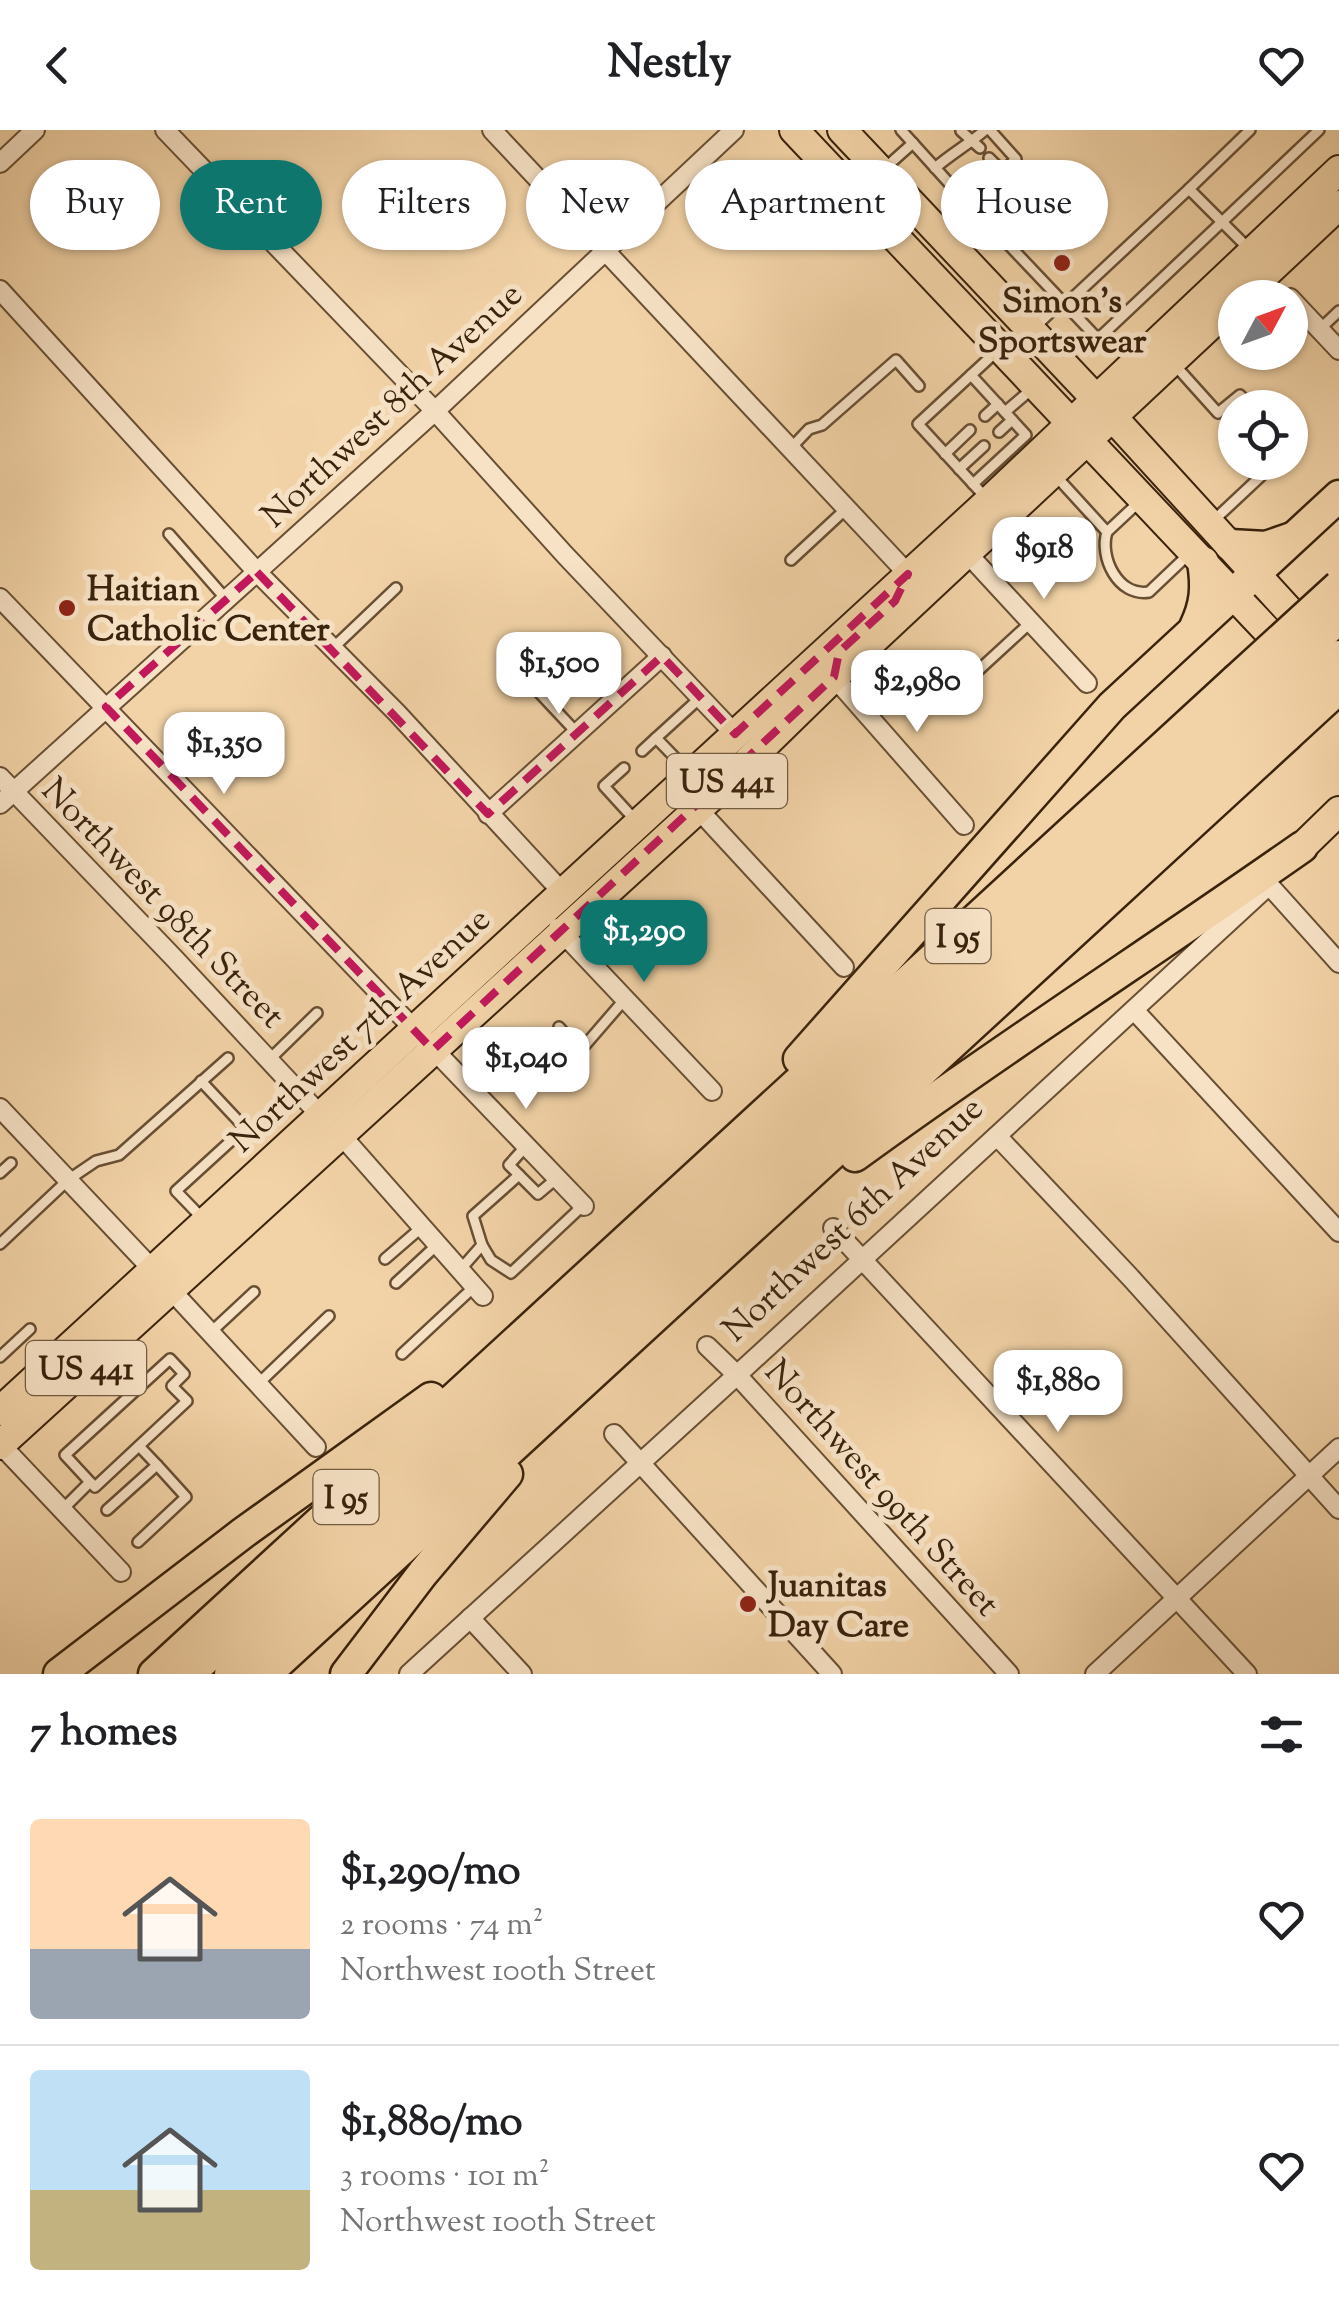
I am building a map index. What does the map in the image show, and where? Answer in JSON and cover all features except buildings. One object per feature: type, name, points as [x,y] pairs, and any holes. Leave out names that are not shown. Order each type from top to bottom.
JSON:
[{"type":"highway","points":[[679,1191],[1112,706],[1339,496]]},
{"type":"highway","points":[[1220,534],[1266,546],[1295,537]]},
{"type":"highway","points":[[1192,634],[1205,608],[1207,587],[1198,557]]},
{"type":"highway","name":"I 95","points":[[266,1674],[731,1247],[1262,708],[1339,586]]},
{"type":"highway","points":[[230,1674],[1262,708],[1339,618]]},
{"type":"highway","points":[[189,1674],[1262,708],[1339,656]]},
{"type":"highway","name":"I 95","points":[[154,1674],[679,1191],[1262,708],[1339,688]]},
{"type":"highway","points":[[731,1247],[958,1081],[1302,847]]},
{"type":"highway","points":[[58,1674],[243,1533],[539,1320]]},
{"type":"highway","points":[[346,1674],[424,1573],[588,1378]]},
{"type":"main road","points":[[794,130],[1198,557],[1245,584],[1339,666]]},
{"type":"main road","points":[[842,130],[870,160]]},
{"type":"main road","name":"Northwest 7th Avenue","points":[[0,1411],[162,1280],[331,1125],[414,1029],[908,574],[981,493],[1079,432],[1104,409],[1260,263],[1339,170]]},
{"type":"main road","name":"Northwest 7th Avenue","points":[[1250,280],[1260,263],[1339,205]]},
{"type":"main road","points":[[921,214],[1220,534],[1245,584],[1339,707]]},
{"type":"main road","name":"Northwest 7th Avenue","points":[[1104,409],[1172,362],[1218,319]]},
{"type":"main road","name":"Northwest 7th Avenue","points":[[162,1280],[206,1222],[433,1050],[698,810],[967,553],[1040,453]]},
{"type":"main road","points":[[834,677],[839,652],[896,600],[908,574]]},
{"type":"main road","points":[[652,850],[662,820],[728,761],[735,734]]},
{"type":"main road","name":"Northwest 6th Avenue","points":[[1302,847],[1339,811]]},
{"type":"main road","name":"US 441","points":[[0,1444],[94,1361],[100,1336],[162,1280]]},
{"type":"street","points":[[0,162],[35,130]]},
{"type":"street","points":[[165,130],[435,410],[564,555],[735,734]]},
{"type":"street","points":[[492,130],[526,166]]},
{"type":"street","name":"Northwest 8th Avenue","points":[[665,195],[734,130]]},
{"type":"street","points":[[606,250],[908,574]]},
{"type":"street","name":"Northwest 8th Avenue","points":[[7,798],[606,250]]},
{"type":"street","points":[[1260,263],[1275,280]]},
{"type":"street","points":[[0,290],[257,572],[397,712],[488,814],[553,902],[563,934],[712,1091]]},
{"type":"street","points":[[1308,317],[1339,350]]},
{"type":"street","points":[[967,553],[1087,683]]},
{"type":"street","points":[[0,598],[583,1205]]},
{"type":"street","points":[[488,814],[662,656]]},
{"type":"street","points":[[834,677],[964,825]]},
{"type":"street","name":"Northwest 98th Street","points":[[0,777],[7,798],[269,1060],[479,1291]]},
{"type":"street","points":[[698,810],[844,967]]},
{"type":"street","name":"Northwest 6th Avenue","points":[[408,1674],[1134,1010],[1269,885],[1302,847]]},
{"type":"street","points":[[1269,885],[1339,963]]},
{"type":"street","points":[[1134,1010],[1339,1232]]},
{"type":"street","points":[[0,1108],[316,1447]]},
{"type":"street","points":[[997,1136],[1339,1508]]},
{"type":"street","points":[[833,1228],[1247,1674]]},
{"type":"street","name":"Northwest 99th Street","points":[[708,1346],[1009,1674]]},
{"type":"street","points":[[614,1434],[832,1674]]},
{"type":"street","points":[[0,1444],[121,1572]]},
{"type":"street","points":[[1096,1674],[1339,1448]]},
{"type":"street","points":[[470,1618],[522,1674]]},
{"type":"lane","points":[[901,130],[941,175]]},
{"type":"lane","points":[[935,168],[957,148],[976,144],[988,130],[1015,160]]},
{"type":"lane","points":[[1032,330],[1250,130]]},
{"type":"lane","points":[[957,252],[988,222],[1098,338],[1318,130]]},
{"type":"lane","points":[[961,131],[976,144]]},
{"type":"lane","points":[[893,160],[912,142]]},
{"type":"lane","points":[[1189,189],[1260,263]]},
{"type":"lane","points":[[1320,329],[1339,312]]},
{"type":"lane","points":[[981,493],[918,424],[1000,348]]},
{"type":"lane","points":[[791,448],[896,360],[919,386]]},
{"type":"lane","points":[[1172,362],[1218,414]]},
{"type":"lane","points":[[971,376],[1107,532]]},
{"type":"lane","points":[[985,416],[1005,412],[1035,386]]},
{"type":"lane","points":[[999,432],[1005,412]]},
{"type":"lane","points":[[945,454],[970,430]]},
{"type":"lane","points":[[960,469],[984,446]]},
{"type":"lane","points":[[1220,534],[1262,480]]},
{"type":"lane","points":[[1142,499],[1107,532],[1103,543],[1112,572],[1125,585],[1140,593],[1149,592],[1198,557]]},
{"type":"lane","points":[[791,560],[847,508]]},
{"type":"lane","points":[[170,534],[226,599]]},
{"type":"lane","points":[[333,648],[396,588]]},
{"type":"lane","points":[[970,679],[1031,622]]},
{"type":"lane","points":[[519,671],[577,733]]},
{"type":"lane","points":[[642,751],[702,697]]},
{"type":"lane","points":[[656,738],[691,774]]},
{"type":"lane","points":[[624,768],[604,786],[639,823]]},
{"type":"lane","points":[[559,1027],[580,1051],[625,999]]},
{"type":"lane","points":[[269,1060],[317,1013]]},
{"type":"lane","points":[[0,1244],[68,1180],[96,1161],[118,1155],[228,1058]]},
{"type":"lane","points":[[201,1081],[245,1128],[176,1191],[206,1222]]},
{"type":"lane","points":[[526,1146],[509,1165],[538,1194],[557,1178]]},
{"type":"lane","points":[[0,1173],[11,1163]]},
{"type":"lane","points":[[519,1175],[472,1216],[491,1260],[511,1273],[583,1205]]},
{"type":"lane","points":[[385,1259],[422,1227]]},
{"type":"lane","points":[[396,1283],[438,1244]]},
{"type":"lane","points":[[460,1270],[482,1245]]},
{"type":"lane","points":[[402,1354],[479,1291]]},
{"type":"lane","points":[[210,1333],[254,1292]]},
{"type":"lane","points":[[258,1384],[329,1316]]},
{"type":"lane","points":[[0,1357],[30,1329]]},
{"type":"lane","points":[[170,1358],[184,1374],[172,1386],[187,1400],[95,1487],[90,1482],[65,1455],[170,1358]]},
{"type":"lane","points":[[138,1542],[186,1498],[139,1446]]},
{"type":"lane","points":[[107,1510],[156,1465]]},
{"type":"lane","points":[[62,1510],[90,1482]]},
{"type":"highlighted area","points":[[257,572],[488,814],[662,656],[735,734],[908,574],[895,601],[839,652],[834,677],[433,1050],[106,707]]},
{"type":"place","name":"Simon's Sportswear","points":[[1062,263]]},
{"type":"place","name":"Haitian Catholic Center","points":[[67,608]]},
{"type":"place","name":"Juanitas Day Care","points":[[748,1604]]}]
